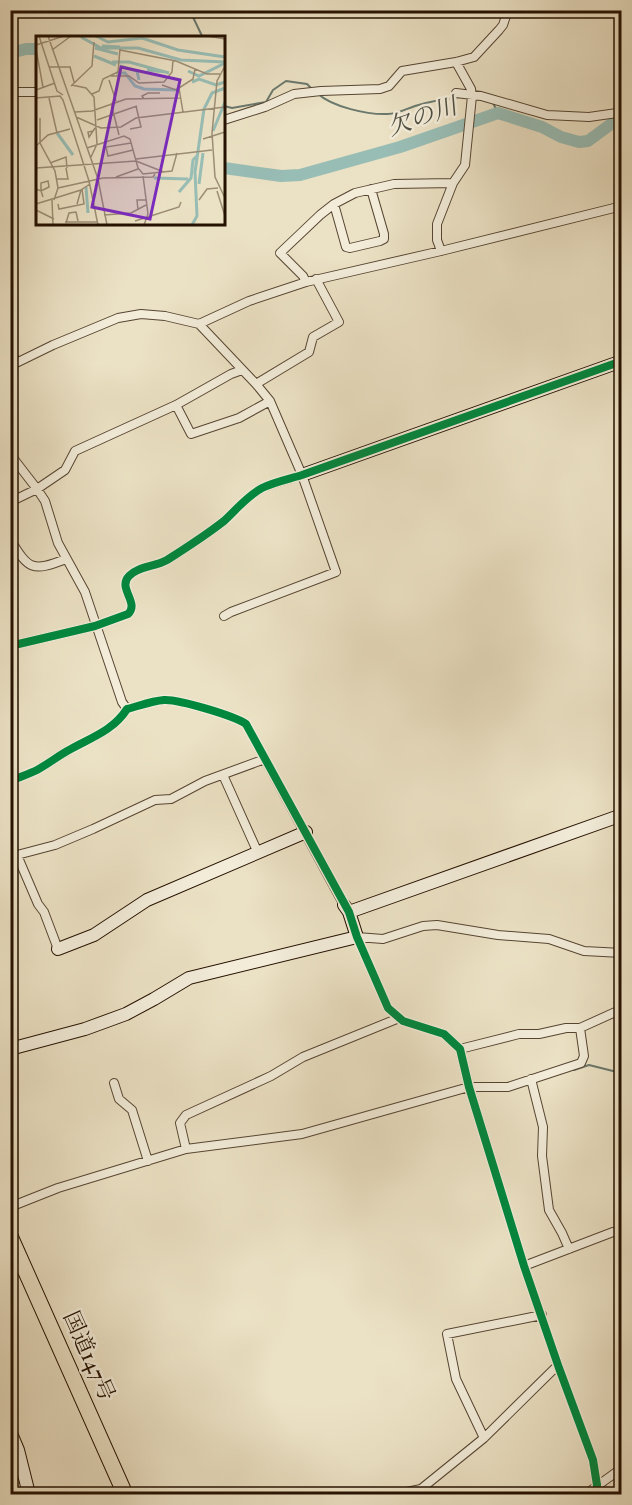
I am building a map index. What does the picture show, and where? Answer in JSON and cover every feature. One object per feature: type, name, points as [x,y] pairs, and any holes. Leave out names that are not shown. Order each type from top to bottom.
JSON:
[{"type":"highway","name":"国道147号","points":[[10,1236],[125,1494]]},
{"type":"street","points":[[225,120],[294,94],[380,89],[389,86],[402,71],[474,57],[503,25],[508,10]]},
{"type":"street","points":[[441,251],[437,240],[437,224],[453,183],[465,165],[472,98],[469,85],[456,62]]},
{"type":"street","points":[[10,93],[36,92]]},
{"type":"street","points":[[456,93],[547,115],[589,117],[617,112],[621,109]]},
{"type":"street","points":[[306,282],[280,253],[334,204],[355,194],[394,184],[453,183]]},
{"type":"street","points":[[334,204],[346,247],[380,241],[384,239],[384,234],[371,189]]},
{"type":"street","points":[[199,324],[249,301],[316,279],[441,251],[621,206]]},
{"type":"street","points":[[256,384],[309,352],[313,337],[339,322],[316,279]]},
{"type":"street","points":[[10,349],[13,364],[118,318],[141,314],[165,316],[199,324],[270,401],[302,475],[336,572],[224,616]]},
{"type":"street","points":[[10,646],[95,626],[128,614],[132,607],[125,585],[130,575],[164,562],[224,520],[248,497],[264,487],[621,361]]},
{"type":"street","points":[[10,502],[37,489],[65,470],[75,451],[177,405],[242,370]]},
{"type":"street","points":[[177,405],[191,434],[239,418],[270,401]]},
{"type":"street","points":[[10,454],[45,501],[58,543],[85,592],[122,702],[127,709]]},
{"type":"street","points":[[10,539],[28,565],[51,565],[66,560]]},
{"type":"street","points":[[10,781],[36,771],[104,732],[113,726],[127,709],[164,700],[176,700],[235,718],[246,724],[347,908],[388,1008],[399,1018],[411,1024],[444,1034],[460,1050],[469,1087],[524,1266],[593,1460],[597,1490]]},
{"type":"street","points":[[265,759],[205,781],[171,798],[155,801],[55,845],[17,855],[38,904],[44,912],[58,949],[93,935],[147,900],[306,832]]},
{"type":"street","points":[[223,775],[258,853]]},
{"type":"street","points":[[347,908],[621,815]]},
{"type":"street","points":[[10,1049],[85,1029],[126,1014],[189,978],[357,937],[383,939],[423,926],[436,925],[498,935],[549,939],[584,951],[621,953]]},
{"type":"street","points":[[460,1050],[519,1034],[539,1034],[566,1028],[580,1028],[621,1009]]},
{"type":"street","points":[[186,1149],[180,1123],[186,1115],[271,1076],[303,1057],[399,1018]]},
{"type":"street","points":[[10,1207],[58,1188],[186,1149],[302,1134],[469,1087],[508,1087],[581,1063],[584,1056],[580,1028]]},
{"type":"street","points":[[531,1079],[543,1127],[542,1156],[549,1210],[569,1249]]},
{"type":"street","points":[[114,1083],[119,1099],[132,1110],[148,1161]]},
{"type":"street","points":[[524,1266],[621,1231]]},
{"type":"street","points":[[484,1438],[456,1379],[447,1334],[542,1315]]},
{"type":"street","points":[[397,1494],[421,1489],[484,1438],[554,1369],[559,1368]]},
{"type":"street","points":[[10,1431],[18,1450],[29,1494]]},
{"type":"street","points":[[586,1494],[597,1490],[621,1468]]},
{"type":"waterway","points":[[188,10],[202,36]]},
{"type":"waterway","name":"欠の川","points":[[10,53],[36,49]]},
{"type":"waterway","points":[[225,106],[232,108],[266,102],[273,90],[286,81],[307,84],[313,90]]},
{"type":"waterway","points":[[317,93],[341,106],[380,114],[395,113],[426,103],[461,97]]},
{"type":"waterway","points":[[493,103],[498,113]]},
{"type":"waterway","name":"欠の川","points":[[225,168],[281,176],[300,175],[400,147],[498,113],[542,127],[561,137],[579,142],[588,141],[622,116]]},
{"type":"waterway","points":[[574,1070],[589,1065],[617,1072],[622,1071]]},
{"type":"cycle path","points":[[10,646],[95,626],[128,614],[132,605],[125,585],[129,576],[137,570],[167,560],[189,546],[224,521],[262,488],[622,361]]},
{"type":"cycle path","points":[[10,781],[37,770],[101,733],[115,723],[127,709],[150,702],[164,700],[181,702],[246,724],[349,912],[357,937],[388,1008],[403,1021],[444,1034],[460,1049],[469,1087],[524,1266],[593,1460],[596,1494]]}]
